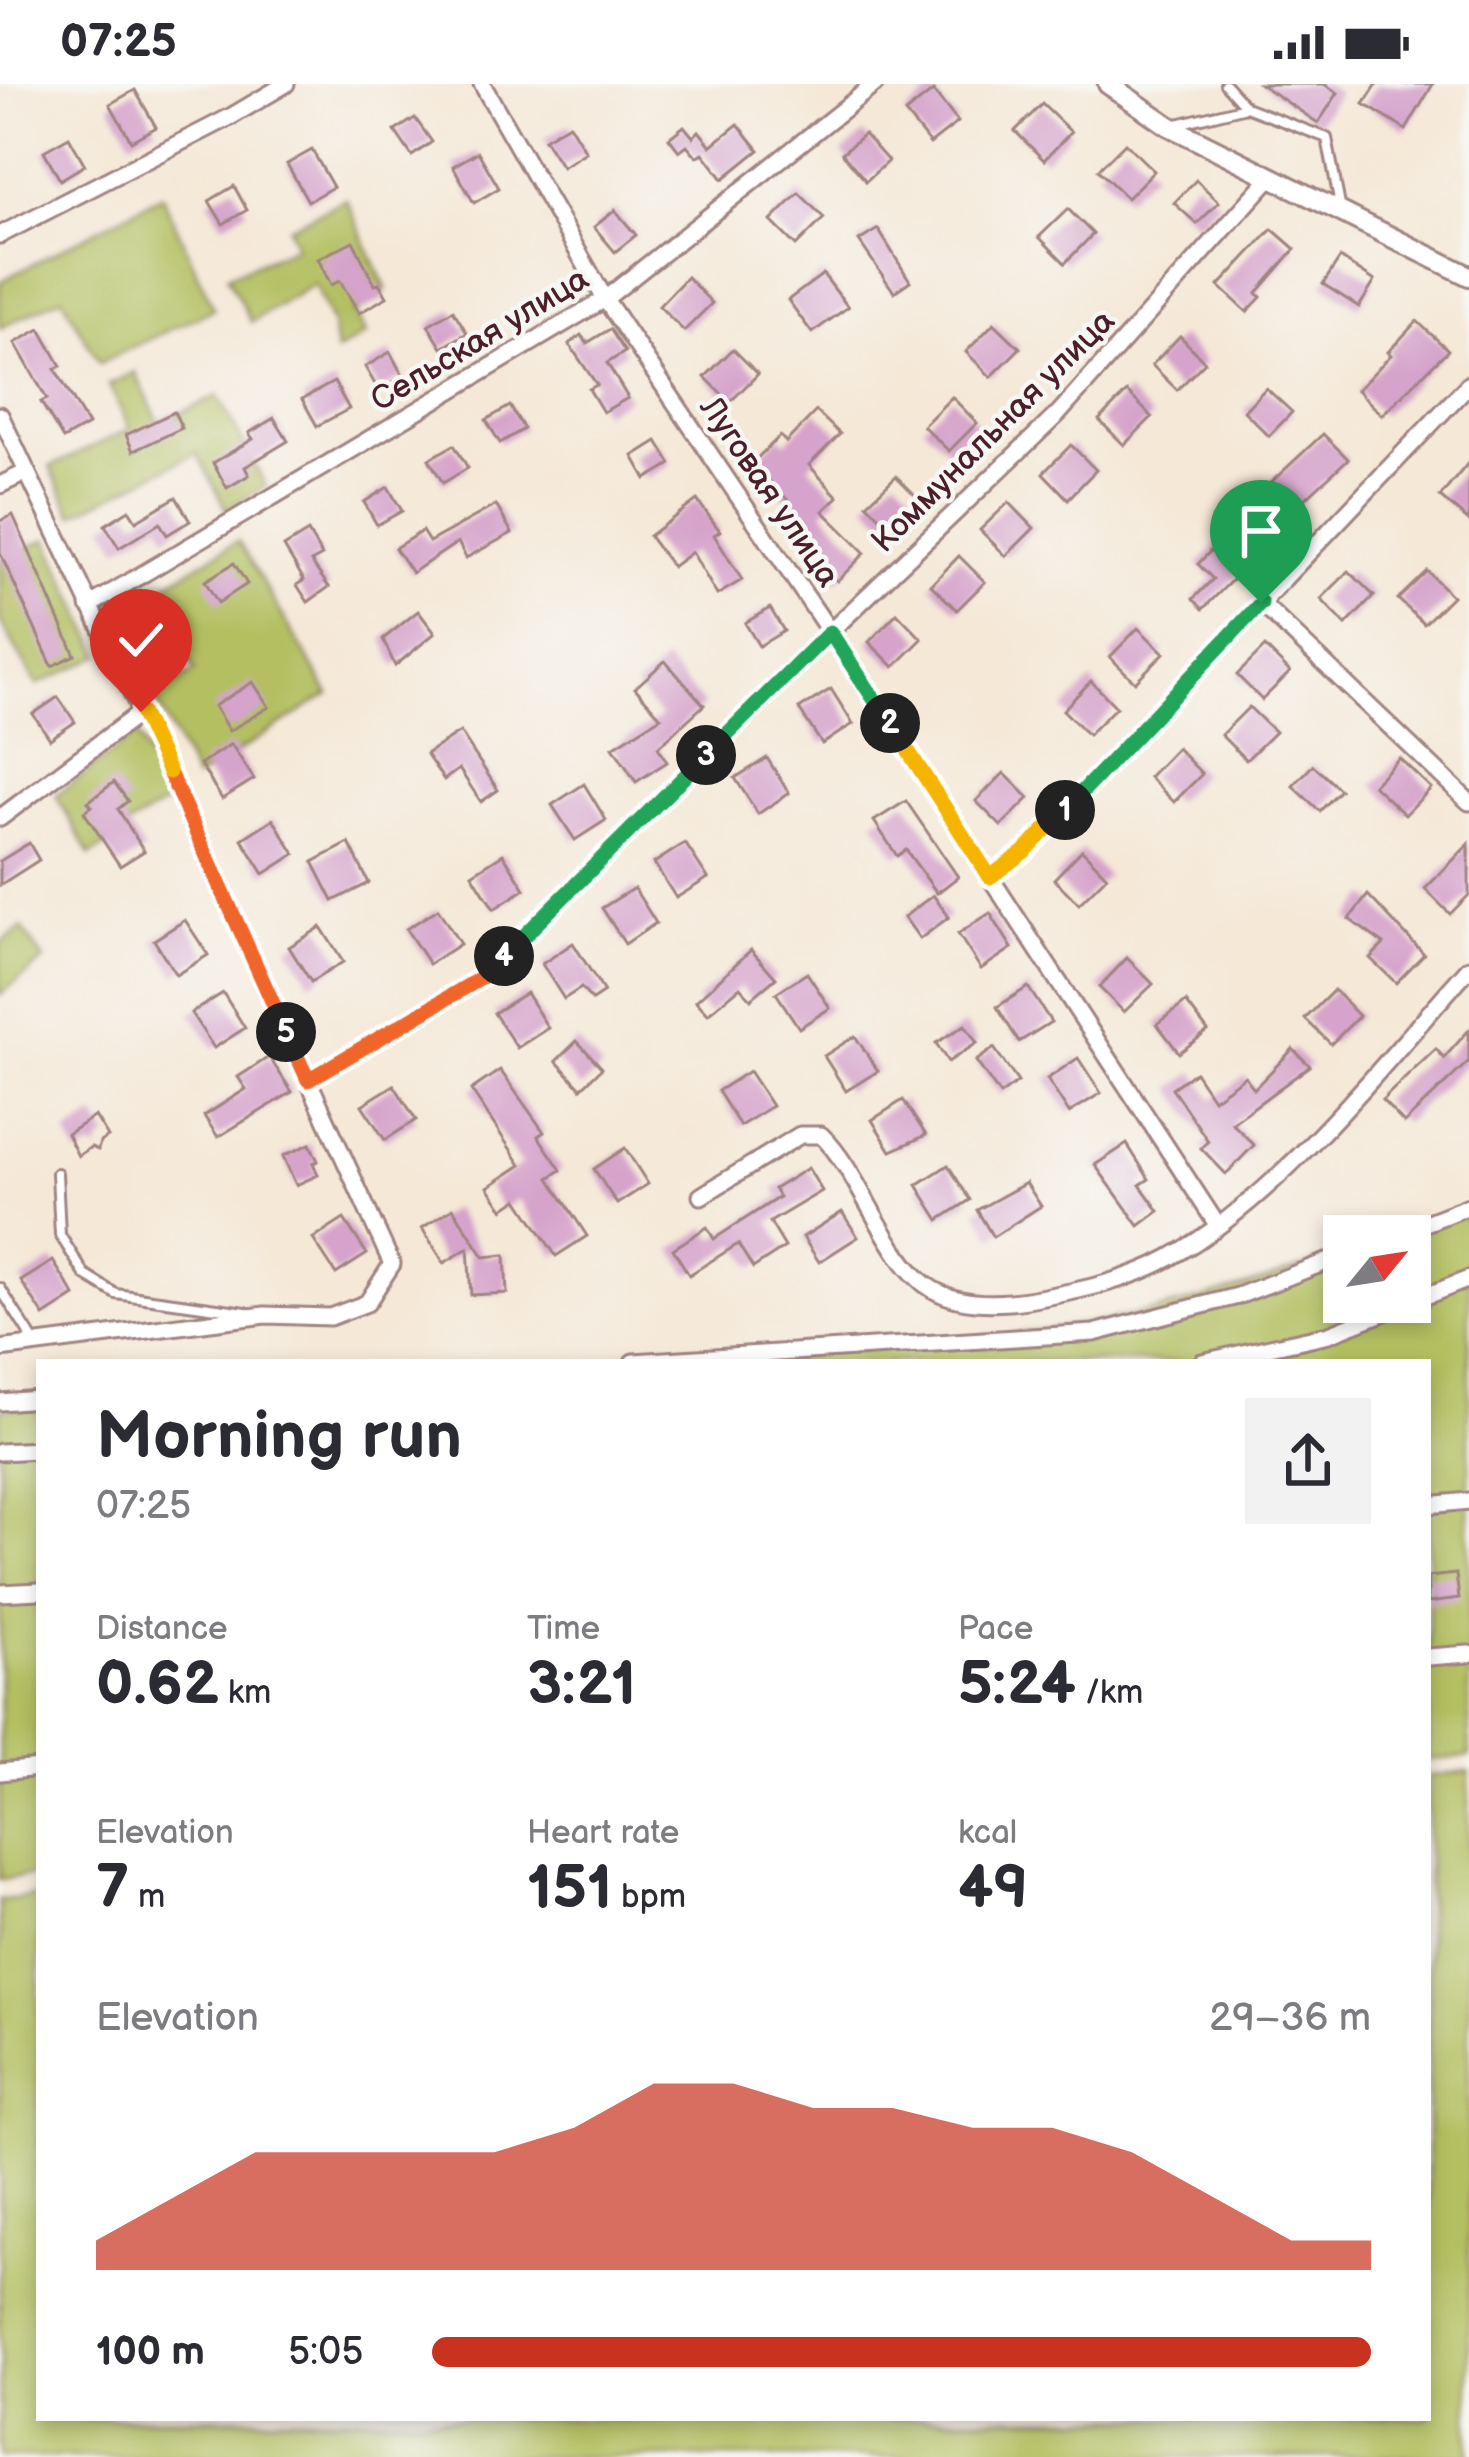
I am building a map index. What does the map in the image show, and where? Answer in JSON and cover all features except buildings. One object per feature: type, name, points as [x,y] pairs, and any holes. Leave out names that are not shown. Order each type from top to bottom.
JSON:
[{"type":"street","points":[[0,235],[286,84]]},
{"type":"street","name":"Луговая улица","points":[[482,84],[605,298],[830,632],[1218,1226]]},
{"type":"street","name":"Сельская улица","points":[[89,606],[605,298],[875,84]]},
{"type":"street","points":[[1108,84],[1169,126],[1469,276]]},
{"type":"street","name":"Коммунальная улица","points":[[308,1080],[483,977],[830,632],[1059,413],[1269,179]]},
{"type":"street","points":[[990,877],[1025,851],[1469,384]]},
{"type":"street","points":[[0,415],[392,1264],[367,1303],[330,1317],[265,1315],[0,1349]]},
{"type":"street","points":[[0,485],[27,472]]},
{"type":"street","points":[[1261,603],[1469,802]]},
{"type":"street","points":[[0,818],[141,712]]},
{"type":"street","points":[[701,1196],[800,1135],[821,1135],[839,1153],[894,1249],[929,1288],[965,1302],[1028,1300],[1103,1284],[1169,1258],[1278,1178],[1469,968]]},
{"type":"street","points":[[1431,1221],[1469,1206]]},
{"type":"street","points":[[682,1359],[1094,1333],[1238,1296],[1323,1263]]},
{"type":"street","points":[[1216,1359],[1329,1334],[1469,1279]]},
{"type":"street","points":[[0,1402],[36,1399]]},
{"type":"street","points":[[0,1452],[36,1450]]},
{"type":"street","points":[[1431,1504],[1469,1501]]},
{"type":"street","points":[[0,1593],[36,1591]]},
{"type":"street","points":[[1431,1657],[1469,1654]]},
{"type":"street","points":[[0,1772],[36,1768]]},
{"type":"lane","points":[[1225,84],[1246,107],[1327,139],[1341,213]]},
{"type":"lane","points":[[1169,126],[1246,107]]},
{"type":"lane","points":[[57,1173],[61,1235],[86,1275],[116,1294],[265,1315]]},
{"type":"lane","points":[[0,1288],[36,1344]]},
{"type":"green space","points":[[162,195],[214,309],[99,363],[62,297],[0,328],[0,282]]},
{"type":"green space","points":[[346,199],[386,289],[354,312],[366,334],[336,352],[332,324],[314,284],[251,322],[227,276],[296,247],[289,227]]},
{"type":"green space","points":[[135,372],[159,423],[218,396],[266,486],[226,509],[197,453],[73,515],[50,467],[130,429],[109,385]]},
{"type":"green space","points":[[47,539],[101,655],[37,685],[0,621],[0,560]]},
{"type":"green space","points":[[238,541],[329,694],[195,779],[155,697],[195,671],[153,592]]},
{"type":"green space","points":[[137,734],[171,800],[105,840],[107,845],[90,855],[56,795]]},
{"type":"green space","points":[[22,928],[44,960],[0,995],[0,943]]},
{"type":"green space","points":[[1469,1207],[1469,1757],[1431,1760],[1431,1359],[669,1359],[1007,1335],[1135,1315],[1323,1260],[1323,1323],[1431,1323],[1431,1226]]},
{"type":"green space","points":[[36,1405],[36,1875],[0,1879],[0,1409]]},
{"type":"green space","points":[[1469,1772],[1469,2457],[0,2457],[0,1900],[36,1896],[36,2421],[1431,2421],[1431,1776]]},
{"type":"route","points":[[141,712],[308,1080],[483,977],[830,632],[990,877],[1025,851],[1261,603]]}]
